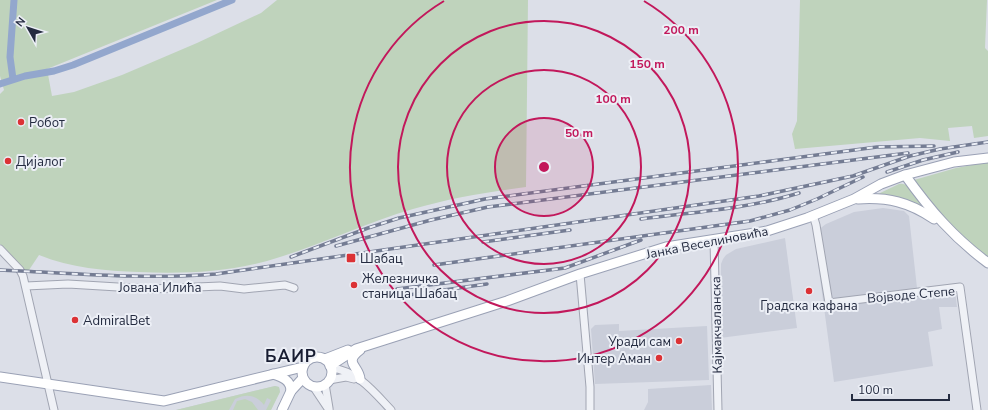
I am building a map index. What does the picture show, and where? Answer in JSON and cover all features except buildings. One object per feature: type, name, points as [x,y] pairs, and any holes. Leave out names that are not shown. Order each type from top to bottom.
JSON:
[{"type":"main road","name":"Јанка Веселиновића","points":[[329,364],[340,352],[356,350],[507,301],[580,274],[666,247],[767,231],[854,199],[881,184],[905,175],[954,162],[988,158]]},
{"type":"main road","points":[[905,175],[924,202],[944,226],[968,248],[988,263]]},
{"type":"main road","points":[[854,199],[875,198],[903,202],[919,209],[944,226]]},
{"type":"main road","points":[[360,379],[359,373],[352,363],[352,358],[366,346]]},
{"type":"main road","points":[[282,410],[302,373],[305,362],[313,357],[320,357],[329,364],[331,375],[327,382],[319,386],[311,385],[296,392],[287,401]]},
{"type":"main road","points":[[0,377],[164,401],[273,374],[302,373]]},
{"type":"main road","points":[[302,373],[311,385]]},
{"type":"main road","points":[[273,374],[288,381],[291,387],[291,392]]},
{"type":"street","name":"Војводе Степе","points":[[813,215],[829,303],[960,287],[978,410]]},
{"type":"street","name":"Кајмакчаланска","points":[[714,240],[718,410]]},
{"type":"street","points":[[0,249],[20,270],[26,286],[54,410]]},
{"type":"street","points":[[580,274],[590,387],[590,410]]},
{"type":"street","name":"Јована Илића","points":[[26,286],[68,284],[151,289],[220,286],[244,289],[285,286],[294,288]]},
{"type":"street","points":[[329,364],[360,379],[391,410]]},
{"type":"street","points":[[329,410],[327,382],[346,377],[357,380],[360,379]]},
{"type":"street","points":[[311,385],[329,410]]},
{"type":"shaded area","points":[[883,208],[904,211],[909,216],[918,297],[955,291],[957,307],[939,307],[942,329],[928,332],[933,366],[834,382],[814,233],[826,224],[854,212]]},
{"type":"shaded area","points":[[785,238],[797,328],[720,338],[721,264],[723,259],[726,255],[736,249]]},
{"type":"shaded area","points":[[619,324],[619,331],[707,326],[709,380],[595,384],[591,329],[595,325]]},
{"type":"shaded area","points":[[711,385],[712,410],[644,410],[648,402],[648,389]]},
{"type":"shaded area","points":[[275,386],[279,387],[280,391],[271,410],[176,410]]},
{"type":"green space","points":[[0,0],[217,0],[47,69],[52,96],[74,92],[122,75],[197,43],[261,13],[277,0],[528,0],[526,187],[469,196],[427,205],[396,214],[280,257],[228,269],[175,273],[114,271],[76,266],[39,255],[29,270],[24,270],[0,244],[0,94],[4,90],[0,76]]},
{"type":"green space","points":[[800,0],[987,0],[985,48],[988,51],[988,136],[974,138],[972,126],[948,128],[950,141],[920,138],[795,149],[792,134],[797,121]]},
{"type":"green space","points":[[988,162],[988,258],[945,221],[914,180],[956,168]]},
{"type":"green space","points":[[899,184],[907,185],[911,188],[924,206],[922,208],[879,196],[878,194]]},
{"type":"green space","points":[[275,386],[279,387],[280,392],[271,410],[266,410],[271,400],[267,398],[264,405],[254,397],[243,396],[235,399],[229,410],[176,410]]},
{"type":"green space","points":[[245,399],[252,402],[258,410],[233,410],[237,401]]},
{"type":"waterway","points":[[13,79],[10,57],[14,0]]},
{"type":"waterway","points":[[0,84],[25,76],[54,71],[73,65],[232,0]]},
{"type":"railway","points":[[0,270],[135,276],[189,276],[216,274],[759,196],[853,176],[910,156],[940,149],[988,142]]},
{"type":"railway","points":[[291,257],[399,218],[485,199],[877,147],[934,146]]},
{"type":"railway","points":[[887,172],[923,160],[958,152]]},
{"type":"railway","points":[[336,246],[431,220],[488,207],[908,153]]},
{"type":"railway","points":[[434,265],[750,221],[790,210],[863,177]]},
{"type":"railway","points":[[641,219],[760,203],[799,193]]},
{"type":"railway","points":[[483,242],[570,230]]},
{"type":"railway","points":[[397,289],[565,268],[641,240]]},
{"type":"railway","points":[[394,297],[487,284]]},
{"type":"place","name":"Робот","points":[[21,122]]},
{"type":"place","name":"Дијалог","points":[[8,161]]},
{"type":"place","name":"Шабац","points":[[351,258]]},
{"type":"place","name":"Железничка станица Шабац","points":[[354,285]]},
{"type":"place","name":"Градска кафана","points":[[809,291]]},
{"type":"place","name":"AdmiralBet","points":[[75,320]]},
{"type":"place","name":"Уради сам","points":[[679,341]]},
{"type":"place","name":"Интер Аман","points":[[659,358]]},
{"type":"district","name":"БАИР","points":[[291,356]]}]
